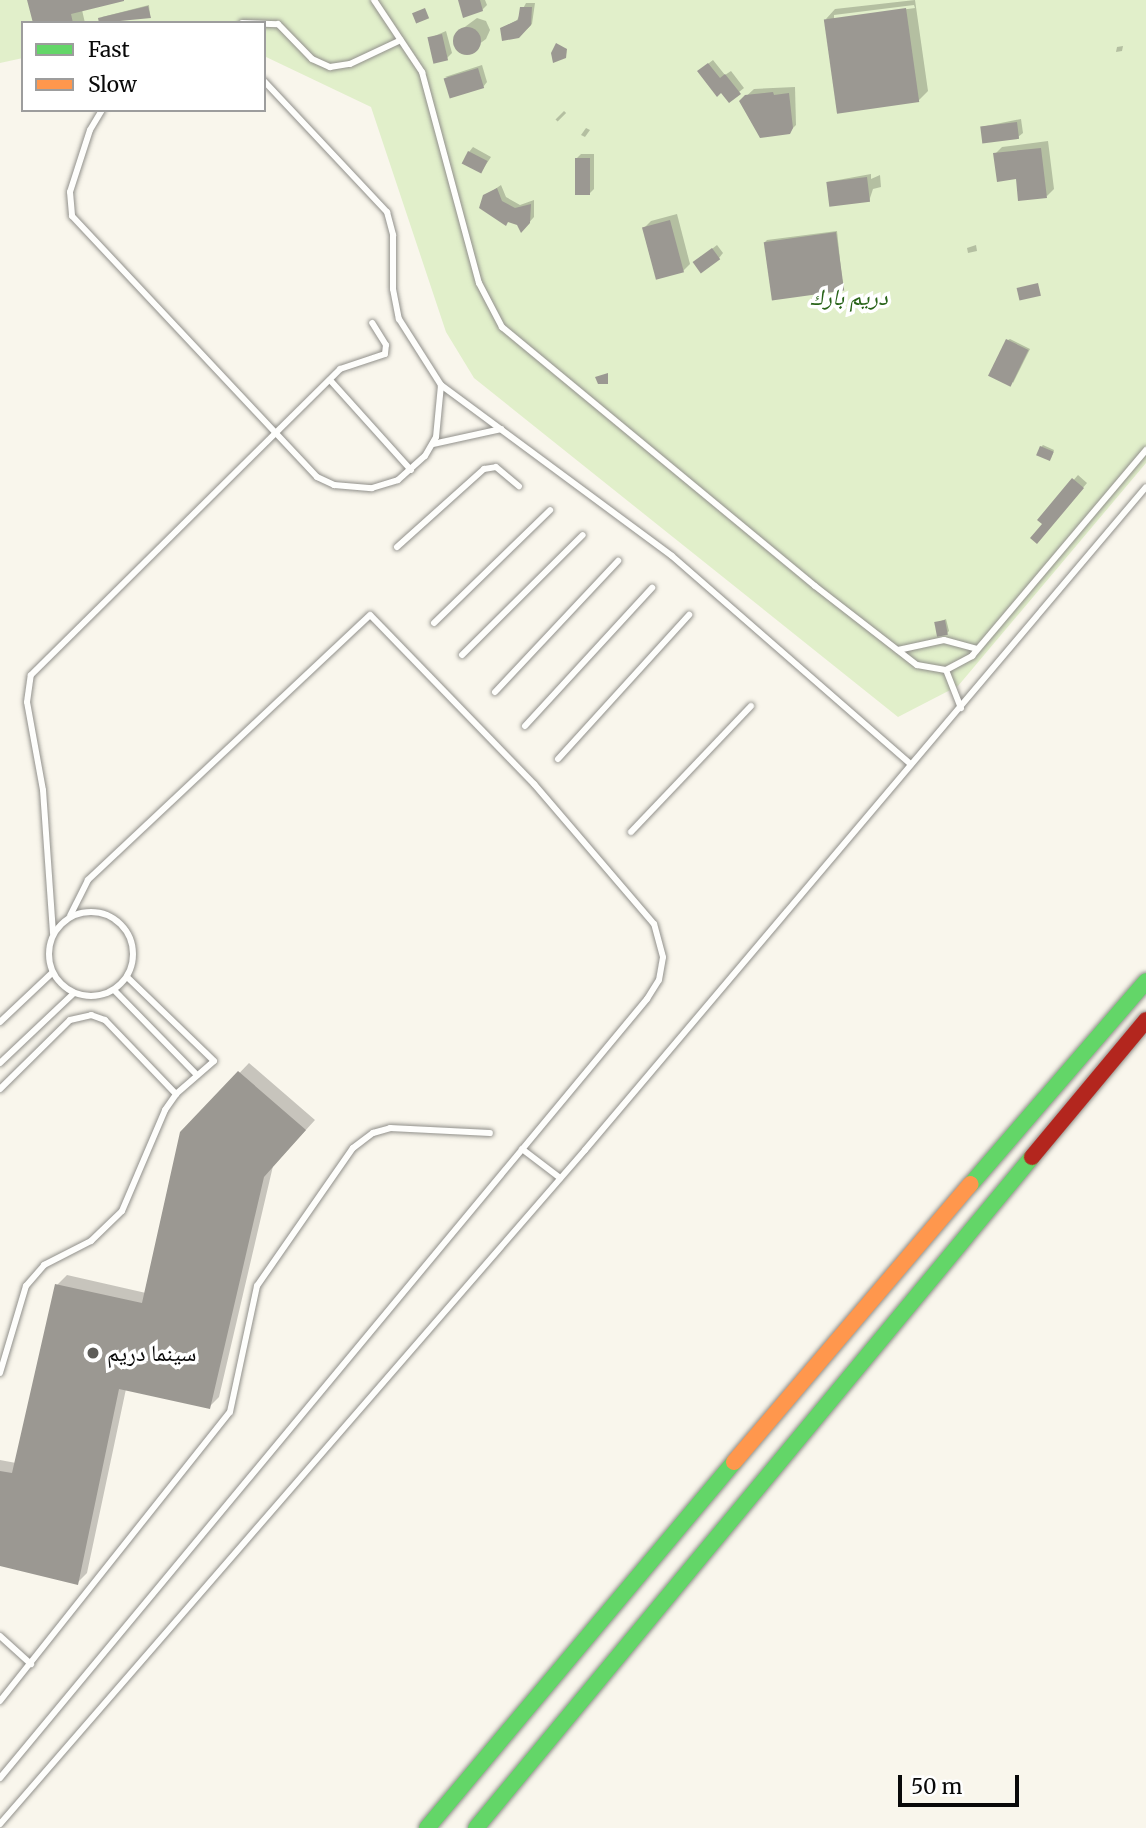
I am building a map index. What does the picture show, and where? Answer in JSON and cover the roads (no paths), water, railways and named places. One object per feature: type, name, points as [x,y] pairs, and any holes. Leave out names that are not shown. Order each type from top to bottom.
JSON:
[{"type":"main road","points":[[427,1828],[840,1336],[1146,981]]},
{"type":"main road","points":[[476,1828],[1146,1020]]},
{"type":"lane","points":[[374,0],[422,72],[479,283],[502,327],[898,650],[926,669],[946,670],[965,663],[1146,450]]},
{"type":"lane","points":[[266,21],[278,24],[312,59],[330,67],[350,64],[401,40]]},
{"type":"lane","points":[[266,83],[387,212],[393,235],[393,289],[399,319],[441,385],[672,556],[909,763]]},
{"type":"lane","points":[[101,112],[90,131],[70,192],[72,216],[276,437],[317,477],[334,485],[384,486],[411,470],[433,444],[441,420],[441,385]]},
{"type":"lane","points":[[53,933],[43,790],[27,702],[31,675],[276,437],[330,380],[351,364],[385,354],[384,341],[372,323]]},
{"type":"lane","points":[[330,380],[411,470]]},
{"type":"lane","points":[[433,444],[501,429]]},
{"type":"lane","points":[[397,547],[484,469],[496,467],[519,486]]},
{"type":"lane","points":[[0,1824],[560,1178],[909,763],[961,708],[1146,486]]},
{"type":"lane","points":[[433,623],[550,510]]},
{"type":"lane","points":[[462,655],[583,535]]},
{"type":"lane","points":[[495,692],[618,561]]},
{"type":"lane","points":[[525,726],[652,588]]},
{"type":"lane","points":[[0,1778],[654,990],[662,969],[659,934],[534,784],[370,615],[88,880],[70,916],[53,933],[48,946],[52,973],[74,993],[101,995],[114,990],[127,977],[133,953],[126,930],[107,914],[70,916]]},
{"type":"lane","points":[[558,759],[689,615]]},
{"type":"lane","points":[[898,650],[944,640],[977,649]]},
{"type":"lane","points":[[946,670],[961,708]]},
{"type":"lane","points":[[631,832],[751,706]]},
{"type":"lane","points":[[0,1022],[52,973]]},
{"type":"lane","points":[[0,1373],[26,1286],[44,1265],[91,1241],[122,1211],[138,1184],[156,1127],[176,1094],[214,1061],[127,977]]},
{"type":"lane","points":[[114,990],[197,1075]]},
{"type":"lane","points":[[0,1063],[74,993]]},
{"type":"lane","points":[[0,1089],[65,1025],[91,1015],[105,1020],[176,1094]]},
{"type":"lane","points":[[0,1701],[230,1412],[257,1286],[353,1148],[373,1133],[390,1128],[490,1133]]},
{"type":"lane","points":[[522,1149],[560,1178]]},
{"type":"lane","points":[[0,1636],[31,1664]]},
{"type":"place","name":"سينما دريم","points":[[93,1353]]},
{"type":"park label","name":"دريم بارك","points":[[849,297]]}]
